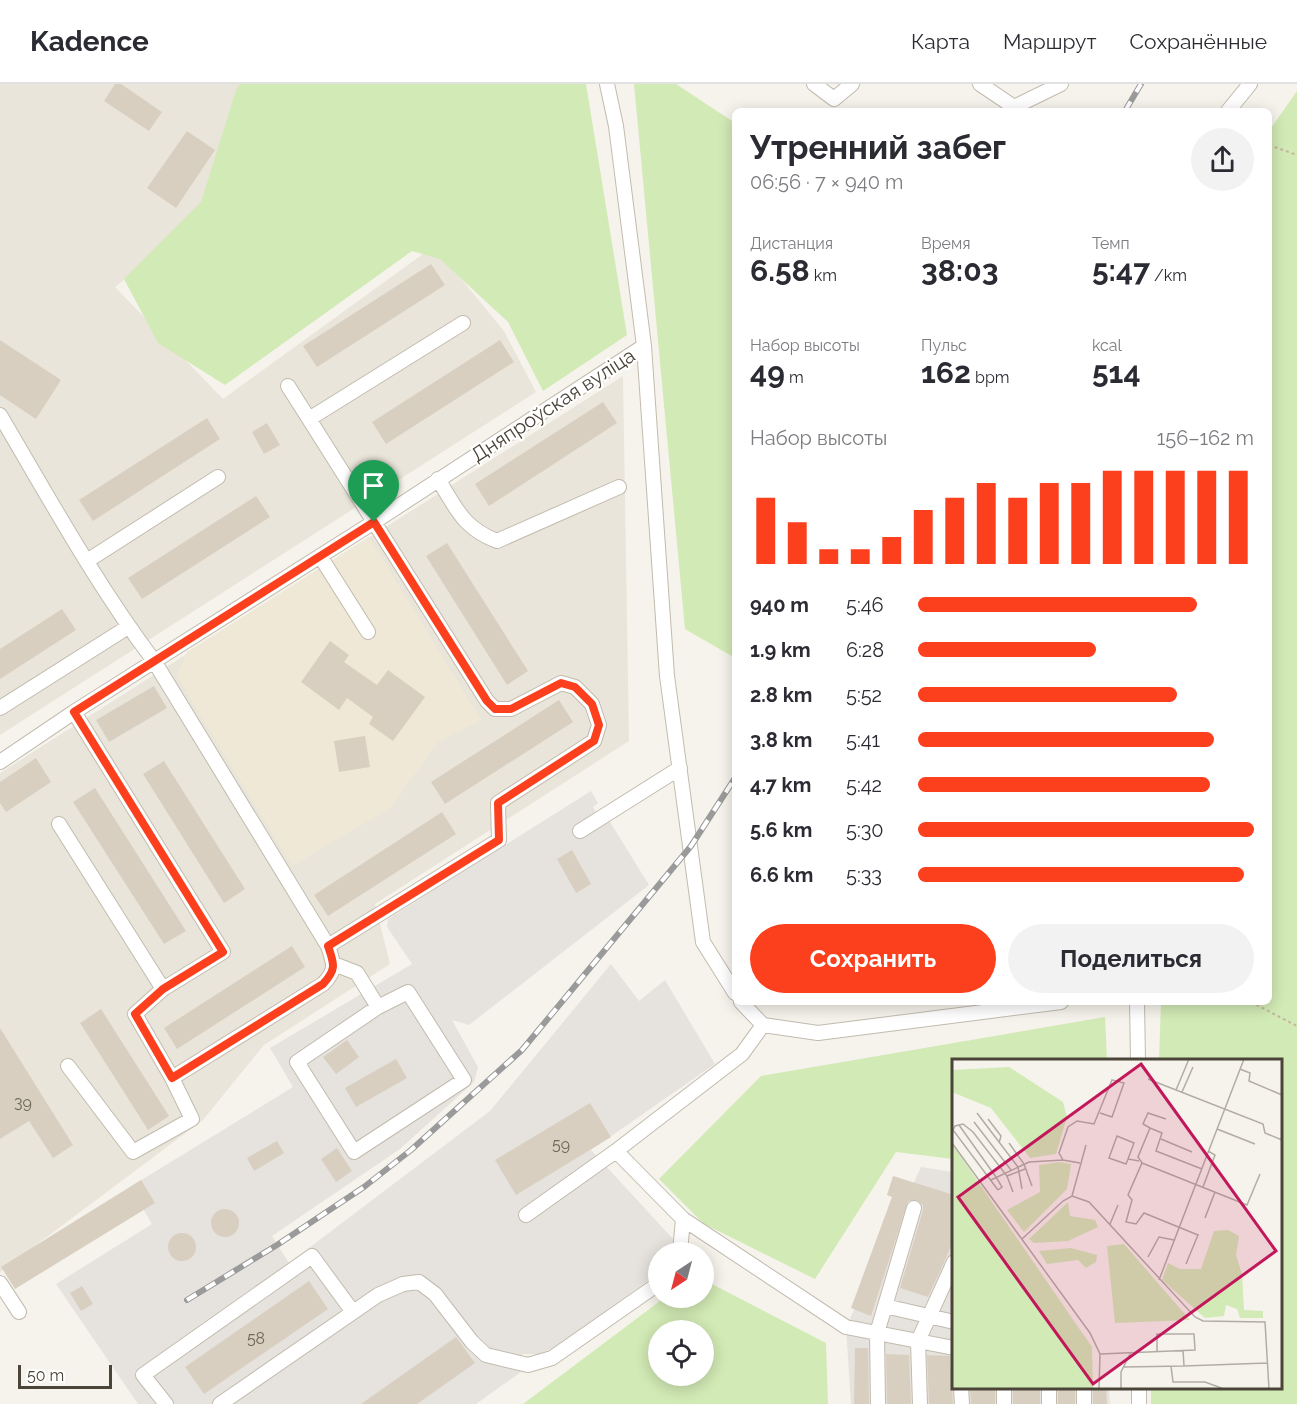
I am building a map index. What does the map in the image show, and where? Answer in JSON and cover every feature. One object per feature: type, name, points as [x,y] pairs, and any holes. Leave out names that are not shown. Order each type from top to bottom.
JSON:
[{"type":"street","points":[[607,84],[616,126],[644,346]]},
{"type":"street","points":[[814,84],[834,99],[852,84]]},
{"type":"street","points":[[980,84],[1016,108]]},
{"type":"street","points":[[1019,108],[1061,84]]},
{"type":"street","points":[[1230,108],[1250,84]]},
{"type":"street","points":[[309,419],[463,323]]},
{"type":"street","name":"Дняпроўская вуліца","points":[[0,762],[74,712],[374,522],[644,346],[667,676],[703,942],[732,988]]},
{"type":"street","points":[[288,386],[487,701],[495,709],[511,709],[561,683],[575,687],[592,704],[599,725],[594,741],[498,803],[499,840],[328,946]]},
{"type":"street","points":[[0,415],[87,561],[128,627],[154,661],[328,946],[334,964],[333,974],[323,984],[172,1078]]},
{"type":"street","points":[[87,561],[218,477]]},
{"type":"street","points":[[438,479],[464,521],[480,535],[497,541],[619,487]]},
{"type":"street","points":[[320,556],[368,632]]},
{"type":"street","points":[[0,708],[128,627]]},
{"type":"street","points":[[68,1066],[133,1152],[192,1119],[172,1078],[135,1014],[163,989],[223,952],[74,712]]},
{"type":"street","points":[[580,831],[680,768]]},
{"type":"street","points":[[59,825],[163,989]]},
{"type":"street","points":[[334,964],[357,973],[378,1007]]},
{"type":"street","points":[[408,992],[464,1080],[354,1152],[297,1062],[378,1007],[408,992]]},
{"type":"street","points":[[744,1005],[763,1025],[818,1033],[1037,1005]]},
{"type":"street","points":[[1137,1005],[1138,1059]]},
{"type":"street","points":[[526,1215],[616,1151],[742,1054],[763,1025]]},
{"type":"street","points":[[616,1151],[683,1219],[846,1327],[952,1348]]},
{"type":"street","points":[[878,1404],[878,1333],[914,1208]]},
{"type":"street","points":[[681,1242],[683,1219]]},
{"type":"street","points":[[166,1404],[143,1375],[312,1256],[353,1312]]},
{"type":"street","points":[[920,1404],[918,1341],[952,1266]]},
{"type":"street","points":[[220,1404],[378,1295],[404,1284],[419,1282],[435,1294],[472,1342],[486,1355],[528,1365],[552,1358],[648,1291]]},
{"type":"street","points":[[0,1283],[19,1312]]},
{"type":"street","points":[[885,1306],[952,1322]]},
{"type":"path","points":[[1272,146],[1297,155]]},
{"type":"path","points":[[1257,1005],[1297,1026]]},
{"type":"shaded area","points":[[0,84],[255,84],[201,219],[115,287],[223,399],[434,246],[504,331],[536,392],[0,735]]},
{"type":"shaded area","points":[[623,376],[629,741],[375,904],[390,964],[264,1045],[203,1120],[0,1272],[0,773]]},
{"type":"shaded area","points":[[369,537],[481,720],[438,742],[390,808],[292,866],[177,676],[187,652]]},
{"type":"shaded area","points":[[591,791],[598,803],[593,807],[602,824],[610,822],[649,885],[469,1025],[452,1020],[478,1067],[474,1082],[400,1149],[272,1236],[289,1263],[490,1111],[611,964],[639,1001],[665,980],[715,1064],[591,1150],[674,1242],[648,1242],[648,1280],[558,1346],[539,1354],[522,1354],[519,1363],[521,1372],[476,1404],[138,1404],[56,1284],[152,1224],[130,1187],[293,1087],[270,1048],[412,964],[387,927],[388,919]]},
{"type":"shaded area","points":[[921,1167],[952,1172],[952,1389],[1109,1389],[1110,1404],[851,1404],[846,1327]]},
{"type":"green space","points":[[240,84],[586,84],[627,335],[543,391],[508,322],[440,259],[412,251],[225,385],[158,343],[124,279],[201,202],[236,90]]},
{"type":"green space","points":[[634,84],[676,84],[732,121],[732,656],[685,629]]},
{"type":"green space","points":[[1297,91],[1297,1404],[1151,1404],[1151,1389],[1282,1389],[1282,1059],[1159,1059],[1161,1005],[1272,1005],[1272,127]]},
{"type":"green space","points":[[1105,1017],[1107,1059],[952,1059],[952,1159],[896,1152],[815,1279],[704,1224],[659,1179],[761,1076]]},
{"type":"green space","points":[[714,1285],[826,1343],[828,1404],[523,1404],[651,1308],[714,1308]]},
{"type":"building","points":[[115,84],[121,84],[162,112],[149,131],[104,101]]},
{"type":"building","points":[[187,131],[215,150],[176,208],[147,188]]},
{"type":"building","points":[[431,264],[445,285],[317,367],[303,346]]},
{"type":"building","points":[[0,340],[61,380],[36,419],[0,395]]},
{"type":"building","points":[[500,340],[514,362],[386,444],[372,422]]},
{"type":"building","points":[[603,402],[617,423],[489,506],[475,484]]},
{"type":"building","points":[[207,418],[220,439],[93,521],[79,500]]},
{"type":"building","points":[[267,423],[280,445],[264,454],[252,432]]},
{"type":"building","points":[[256,496],[270,517],[142,599],[128,578]]},
{"type":"building","points":[[447,543],[528,671],[507,685],[426,556]]},
{"type":"building","points":[[62,609],[76,630],[0,679],[0,649]]},
{"type":"building","points":[[330,641],[349,655],[344,662],[377,685],[388,670],[425,697],[393,741],[369,724],[373,717],[347,698],[339,710],[301,682]]},
{"type":"building","points":[[154,686],[167,708],[109,742],[96,720]]},
{"type":"building","points":[[559,700],[573,722],[445,804],[431,782]]},
{"type":"building","points":[[365,736],[370,767],[339,772],[334,741]]},
{"type":"building","points":[[36,758],[51,782],[6,812],[0,803],[0,782]]},
{"type":"building","points":[[164,761],[245,889],[224,903],[143,774]]},
{"type":"building","points":[[95,788],[186,931],[164,944],[73,802]]},
{"type":"building","points":[[442,812],[456,834],[328,916],[314,895]]},
{"type":"building","points":[[572,850],[591,884],[576,893],[557,859]]},
{"type":"building","points":[[292,946],[305,967],[177,1049],[164,1028]]},
{"type":"building","points":[[101,1009],[169,1116],[148,1130],[80,1023]]},
{"type":"building","points":[[0,1028],[73,1145],[53,1158],[29,1121],[0,1139]]},
{"type":"building","points":[[347,1040],[359,1057],[336,1074],[323,1057]]},
{"type":"building","points":[[396,1059],[407,1078],[356,1107],[345,1088]]},
{"type":"building","points":[[590,1103],[611,1137],[516,1195],[495,1160]]},
{"type":"building","points":[[277,1141],[284,1153],[254,1171],[247,1158]]},
{"type":"building","points":[[337,1148],[352,1171],[336,1182],[321,1159]]},
{"type":"building","points":[[893,1176],[952,1194],[952,1242],[928,1297],[900,1288],[923,1210],[923,1205],[917,1200],[908,1201],[871,1316],[851,1308],[892,1197],[887,1195]]},
{"type":"building","points":[[141,1180],[155,1203],[15,1289],[1,1267]]},
{"type":"building","points":[[225,1209],[235,1213],[239,1223],[235,1233],[225,1237],[215,1233],[211,1223],[215,1213]]},
{"type":"building","points":[[182,1233],[192,1237],[196,1247],[192,1257],[182,1261],[172,1257],[168,1247],[172,1237]]},
{"type":"building","points":[[309,1281],[328,1309],[204,1394],[185,1367]]},
{"type":"building","points":[[82,1286],[93,1304],[81,1311],[70,1293]]},
{"type":"building","points":[[456,1337],[475,1363],[417,1404],[361,1404]]},
{"type":"building","points":[[855,1348],[868,1348],[869,1404],[854,1404]]},
{"type":"building","points":[[886,1354],[909,1355],[911,1404],[887,1404]]},
{"type":"building","points":[[927,1355],[950,1356],[953,1404],[929,1404]]},
{"type":"building","points":[[970,1389],[995,1389],[995,1404],[971,1404]]},
{"type":"building","points":[[1013,1389],[1040,1389],[1040,1404],[1013,1404]]},
{"type":"building","points":[[1058,1389],[1075,1389],[1075,1404],[1058,1404]]},
{"type":"building","points":[[1093,1389],[1106,1389],[1107,1404],[1093,1404]]},
{"type":"railway","points":[[1127,108],[1141,84]]},
{"type":"railway","points":[[187,1300],[277,1245],[364,1187],[411,1150],[522,1050],[691,846],[732,783]]},
{"type":"route","points":[[374,522],[487,701],[495,709],[511,709],[561,683],[575,687],[592,704],[599,725],[594,741],[498,803],[499,840],[328,946],[334,964],[333,974],[323,984],[172,1078],[135,1014],[163,989],[223,952],[74,712],[374,522]]}]
